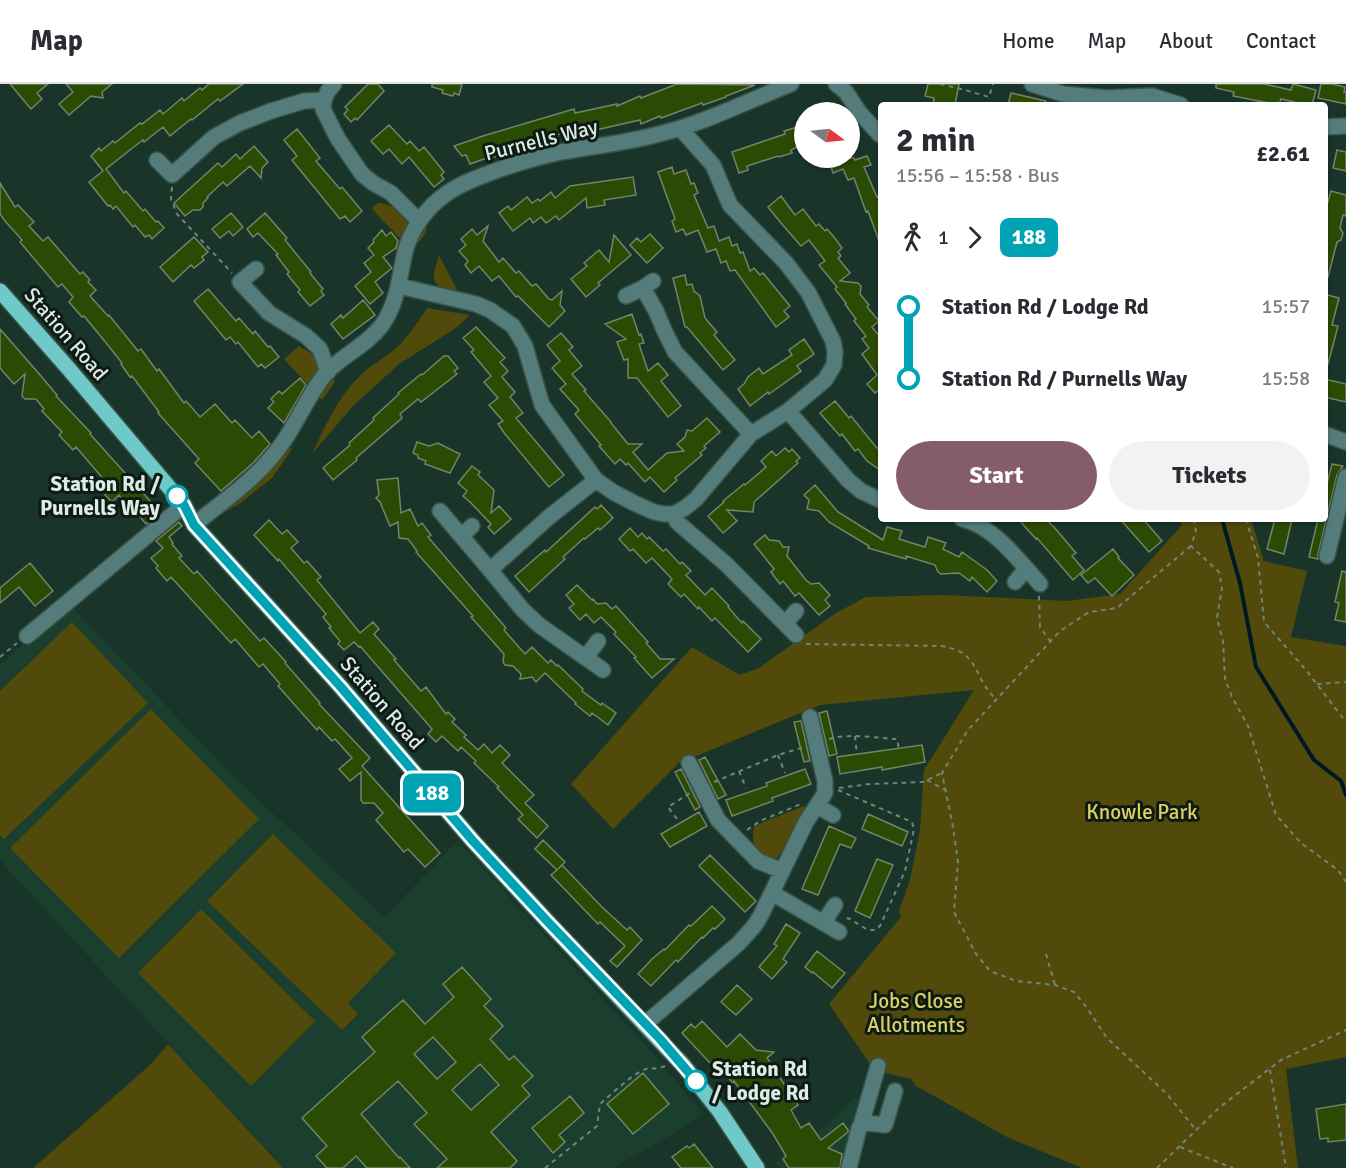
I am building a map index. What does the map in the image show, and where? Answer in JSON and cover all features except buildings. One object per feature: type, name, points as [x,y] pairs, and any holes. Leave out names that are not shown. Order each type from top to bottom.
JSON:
[{"type":"main road","name":"Station Road","points":[[0,291],[184,505],[194,525],[340,686],[473,841],[674,1054],[720,1112],[757,1168]]},
{"type":"street","points":[[334,84],[324,100],[323,109],[338,139],[363,174],[373,183],[391,193],[419,221]]},
{"type":"street","name":"Purnells Way","points":[[194,525],[240,489],[272,457],[328,372],[373,335],[381,325],[392,306],[399,286],[405,251],[411,233],[419,221],[446,194],[475,178],[517,164],[680,128],[791,84]]},
{"type":"street","points":[[836,84],[846,92],[859,112],[878,133]]},
{"type":"street","points":[[1032,84],[1062,99],[1152,96],[1170,102]]},
{"type":"street","points":[[158,160],[172,176],[214,137],[240,123],[304,101],[324,100]]},
{"type":"street","points":[[1328,127],[1346,126]]},
{"type":"street","points":[[399,286],[476,304],[490,310],[513,326],[525,346],[542,405],[596,480],[612,492],[654,512],[674,514],[685,508],[696,499],[751,434],[788,411],[825,380],[834,365],[835,352],[825,322],[808,292],[786,263],[730,205],[713,165],[680,128]]},
{"type":"street","points":[[256,269],[240,282],[269,313],[306,336],[320,349],[328,372]]},
{"type":"street","points":[[626,296],[648,285],[656,311],[675,352],[751,434]]},
{"type":"street","points":[[788,411],[848,480],[861,491],[878,499]]},
{"type":"street","points":[[1328,435],[1346,442]]},
{"type":"street","points":[[1327,556],[1346,477]]},
{"type":"street","points":[[490,570],[549,517],[596,480]]},
{"type":"street","points":[[27,636],[184,505]]},
{"type":"street","points":[[440,511],[467,531],[490,570],[523,610],[539,625],[603,670]]},
{"type":"street","points":[[674,514],[678,522],[728,566],[796,635]]},
{"type":"street","points":[[974,522],[997,538],[1040,584]]},
{"type":"street","points":[[1015,582],[1026,569]]},
{"type":"street","points":[[785,624],[796,611]]},
{"type":"street","points":[[586,657],[598,641]]},
{"type":"street","points":[[645,1024],[748,934],[755,925],[825,781],[810,717]]},
{"type":"street","points":[[689,763],[718,819],[758,861],[782,872]]},
{"type":"street","points":[[817,800],[833,815]]},
{"type":"street","points":[[772,892],[838,932]]},
{"type":"street","points":[[824,922],[835,905]]},
{"type":"street","points":[[849,1168],[878,1066]]},
{"type":"street","points":[[861,1125],[868,1123],[885,1125],[895,1090]]},
{"type":"path","points":[[940,84],[989,97],[993,84]]},
{"type":"path","points":[[172,176],[171,199],[177,214],[240,282]]},
{"type":"path","points":[[838,932],[848,918],[868,930],[875,930],[880,926],[905,871],[914,829],[912,822],[836,789],[870,784],[923,782],[942,773],[968,730],[1060,632],[1089,612],[1118,608],[1191,546],[1196,531],[1194,522]]},
{"type":"path","points":[[1247,522],[1258,558],[1263,622],[1317,684],[1346,722]]},
{"type":"path","points":[[1191,546],[1219,572],[1221,588],[1217,618],[1223,642],[1225,679],[1248,726],[1276,815],[1301,843],[1338,870],[1346,882]]},
{"type":"path","points":[[1040,584],[1038,600],[1040,627],[1051,641]]},
{"type":"path","points":[[796,635],[797,644],[954,648],[971,661],[988,692],[996,699]]},
{"type":"path","points":[[0,657],[27,636]]},
{"type":"path","points":[[1317,684],[1346,682]]},
{"type":"path","points":[[855,736],[857,755]]},
{"type":"path","points":[[677,819],[668,807],[685,795],[778,755],[836,737],[855,736],[897,740],[899,749]]},
{"type":"path","points":[[778,755],[785,774]]},
{"type":"path","points":[[739,771],[746,788]]},
{"type":"path","points":[[942,773],[958,862],[954,912],[976,954],[990,971],[1016,981],[1055,986],[1074,992],[1107,1038],[1167,1094],[1196,1130]]},
{"type":"path","points":[[927,780],[945,790]]},
{"type":"path","points":[[732,834],[817,800]]},
{"type":"path","points":[[1046,954],[1055,986]]},
{"type":"path","points":[[1157,1168],[1220,1107],[1281,1060],[1346,1030]]},
{"type":"path","points":[[545,1168],[597,1126],[600,1104],[621,1085],[645,1069],[658,1069],[666,1066],[674,1054]]},
{"type":"path","points":[[1269,1070],[1286,1168]]},
{"type":"path","points":[[1179,1147],[1233,1168]]},
{"type":"shaded area","points":[[71,606],[232,775],[384,917],[458,841],[650,1050],[703,1114],[613,1168],[283,1168],[0,860],[0,664]]},
{"type":"shaded area","points":[[855,1097],[864,1107],[845,1168],[779,1168],[775,1163],[825,1127]]},
{"type":"green space","points":[[379,202],[413,214],[423,221],[427,230],[419,242],[411,245],[397,236],[372,208]]},
{"type":"green space","points":[[439,255],[458,292],[442,287],[435,281]]},
{"type":"green space","points":[[427,308],[470,315],[456,328],[399,364],[352,407],[312,454],[333,411],[346,392],[366,370],[400,344]]},
{"type":"green space","points":[[299,346],[321,361],[333,376],[335,382],[322,400],[284,359]]},
{"type":"green space","points":[[282,439],[292,449],[272,478],[239,504],[216,517]]},
{"type":"green space","name":"Knowle Park","points":[[1180,522],[1252,522],[1264,561],[1307,571],[1291,637],[1346,646],[1346,1057],[1286,1069],[1298,1168],[1082,1168],[1007,1137],[916,1086],[911,1079],[874,1070],[829,1004],[901,917],[899,911],[910,880],[920,830],[924,770],[974,690],[820,705],[679,763],[613,829],[571,784],[692,647],[740,675],[759,668],[836,613],[866,597],[944,595],[1067,601],[1120,594],[1182,525]]},
{"type":"green space","points":[[72,622],[148,703],[4,839],[0,835],[0,691]]},
{"type":"green space","points":[[151,709],[259,819],[119,958],[10,848]]},
{"type":"green space","points":[[804,806],[806,811],[777,858],[770,861],[754,851],[754,826]]},
{"type":"green space","points":[[273,834],[396,953],[348,1003],[358,1014],[342,1030],[207,901]]},
{"type":"green space","points":[[201,909],[315,1021],[251,1086],[138,973]]},
{"type":"green space","points":[[168,1044],[283,1168],[33,1168],[150,1065]]},
{"type":"waterway","points":[[1223,522],[1240,583],[1256,667],[1314,760],[1341,781],[1346,795]]},
{"type":"bus line","name":"188","points":[[177,496],[194,525],[340,686],[473,841],[660,1039],[696,1081]]},
{"type":"place","name":"Station Rd / Purnells Way","points":[[177,496]]},
{"type":"place","name":"Station Rd / Lodge Rd","points":[[696,1081]]},
{"type":"park label","name":"Jobs Close Allotments","points":[[916,1013]]}]
